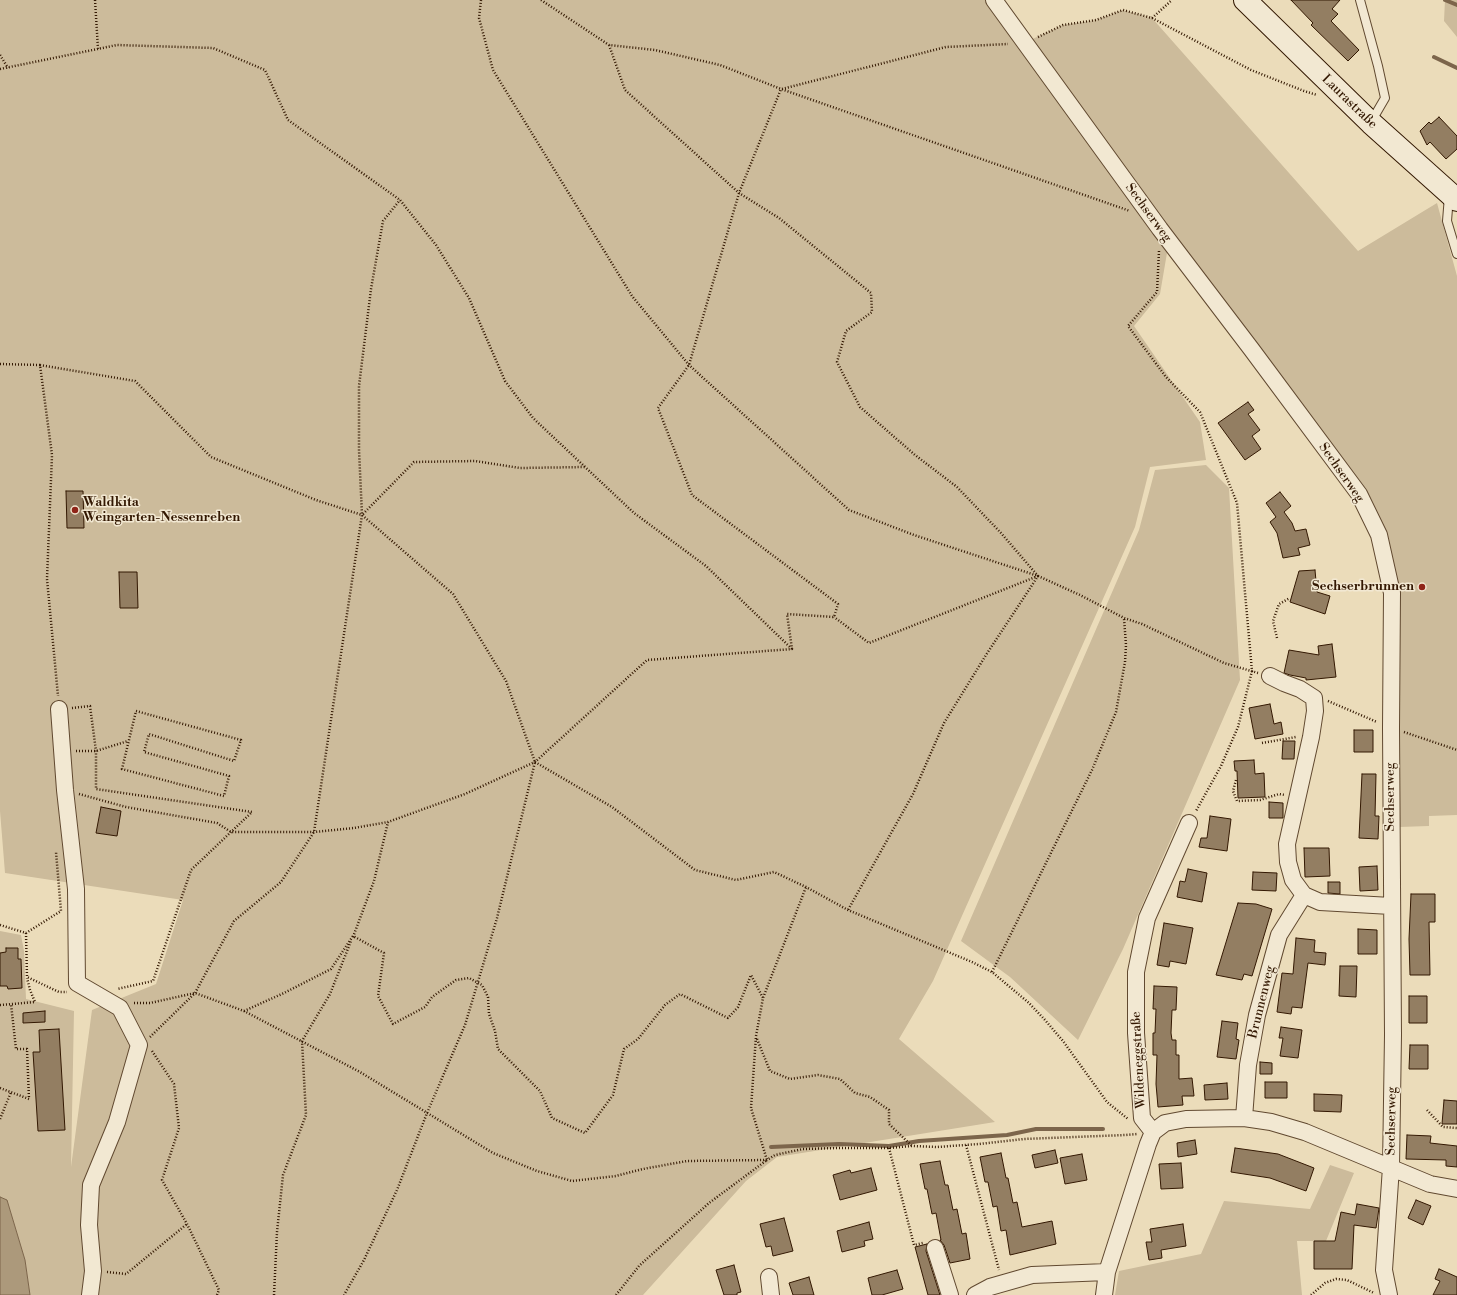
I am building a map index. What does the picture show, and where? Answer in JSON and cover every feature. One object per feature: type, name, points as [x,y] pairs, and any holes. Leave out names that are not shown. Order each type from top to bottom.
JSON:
[{"type":"street","name":"Sechserweg","points":[[994,0],[1160,229],[1359,494],[1379,535],[1392,593],[1393,1035],[1391,1168],[1384,1270],[1388,1295]]},
{"type":"street","name":"Laurastraße","points":[[1245,0],[1339,93],[1453,196]]},
{"type":"street","points":[[1270,676],[1300,689],[1314,698],[1315,711],[1311,737],[1287,844],[1288,862],[1293,880],[1304,895],[1320,902],[1392,906]]},
{"type":"street","points":[[59,709],[65,790],[76,889],[77,983],[120,1008],[139,1045],[117,1122],[91,1185],[89,1225],[93,1271],[90,1295]]},
{"type":"street","name":"Wildeneggstraße","points":[[1153,1132],[1142,1118],[1136,1033],[1136,972],[1147,918],[1189,823]]},
{"type":"street","name":"Brunnenweg","points":[[1244,1118],[1248,1065],[1257,1015],[1279,935],[1304,895]]},
{"type":"street","points":[[1104,1295],[1107,1272],[1148,1144],[1153,1132],[1165,1123],[1186,1119],[1244,1118],[1271,1122],[1305,1132],[1430,1184],[1457,1189]]},
{"type":"street","points":[[930,1245],[950,1295]]},
{"type":"street","points":[[975,1295],[990,1287],[1032,1275],[1107,1272]]},
{"type":"street","points":[[769,1277],[771,1295]]},
{"type":"lane","points":[[1360,0],[1385,98],[1371,123]]},
{"type":"lane","points":[[1453,196],[1447,221],[1457,254]]},
{"type":"path","points":[[95,0],[98,49]]},
{"type":"path","points":[[481,0],[479,18],[494,70],[632,296],[689,365],[849,510],[914,535],[1038,576],[1080,595],[1124,618],[1142,624],[1224,663],[1270,676]]},
{"type":"path","points":[[541,0],[609,45],[655,50],[720,65],[781,89],[1131,212]]},
{"type":"path","points":[[1152,18],[1172,0]]},
{"type":"path","points":[[1055,29],[1063,25],[1096,20],[1124,10],[1152,18],[1251,70],[1304,92],[1324,97],[1339,93]]},
{"type":"path","points":[[781,89],[946,47],[1024,43]]},
{"type":"path","points":[[0,70],[117,45],[213,48],[265,70],[288,120],[400,200],[436,245],[469,298],[505,381],[533,418],[634,513],[706,566],[792,649]]},
{"type":"path","points":[[609,45],[625,90],[739,193],[779,218],[871,293],[872,312],[846,332],[837,362],[860,407],[915,455],[957,487],[1038,576]]},
{"type":"path","points":[[0,56],[8,68]]},
{"type":"path","points":[[781,89],[739,193],[689,365],[658,408],[692,495],[838,604],[834,617]]},
{"type":"path","points":[[146,1042],[195,993],[234,921],[281,882],[314,832],[362,515],[359,450],[359,386],[368,311],[383,221],[400,200]]},
{"type":"path","points":[[1160,229],[1157,292],[1128,326],[1166,377],[1200,412],[1237,503],[1252,671],[1238,727],[1221,766],[1189,823]]},
{"type":"path","points":[[0,364],[40,366],[135,381],[211,457],[316,500],[362,515],[453,594],[506,681],[535,762],[497,918],[465,1025],[427,1113],[397,1190],[364,1260],[344,1295]]},
{"type":"path","points":[[27,978],[60,992],[96,994],[154,981],[191,870],[252,812],[96,789],[96,750],[90,706],[59,709],[47,579],[52,455],[40,366]]},
{"type":"path","points":[[362,515],[414,462],[475,461],[520,468],[585,467]]},
{"type":"path","points":[[792,649],[787,614],[834,617],[869,643],[1038,576]]},
{"type":"path","points":[[848,910],[913,794],[944,723],[986,655],[1038,576]]},
{"type":"path","points":[[1277,638],[1273,620],[1279,604],[1290,598]]},
{"type":"path","points":[[992,972],[1092,770],[1116,712],[1125,662],[1126,645],[1124,618]]},
{"type":"path","points":[[65,790],[126,807],[217,823],[231,832],[314,832],[354,828],[388,822],[465,794],[535,762],[647,660],[792,649]]},
{"type":"path","points":[[1331,702],[1381,724]]},
{"type":"path","points":[[136,711],[241,740],[234,761],[149,734],[144,752],[229,776],[224,796],[122,769],[128,741],[136,711]]},
{"type":"path","points":[[1401,731],[1457,750]]},
{"type":"path","points":[[1262,743],[1292,737],[1311,737]]},
{"type":"path","points":[[62,750],[96,750],[128,741]]},
{"type":"path","points":[[535,762],[612,808],[695,870],[736,880],[774,872],[806,887],[848,910],[972,962],[992,972],[1029,1003],[1045,1020],[1063,1041],[1107,1102],[1129,1120]]},
{"type":"path","points":[[1236,780],[1233,791],[1237,801],[1260,800],[1279,794],[1297,796]]},
{"type":"path","points":[[274,1295],[277,1232],[283,1175],[306,1115],[302,1041],[330,994],[353,936],[374,881],[388,822]]},
{"type":"path","points":[[26,933],[61,911],[55,845]]},
{"type":"path","points":[[767,1160],[751,1108],[756,1036],[763,998],[806,887]]},
{"type":"path","points":[[0,924],[26,933]]},
{"type":"path","points":[[0,1005],[35,1002],[27,978],[26,933]]},
{"type":"path","points":[[353,936],[384,953],[378,996],[393,1024],[425,1007],[432,998],[456,980],[470,978],[482,985],[488,997],[489,1014],[495,1031],[498,1049],[540,1091],[552,1118],[585,1133],[613,1095],[624,1049],[638,1039],[665,1005],[680,994],[728,1018],[738,1007],[750,975],[763,998]]},
{"type":"path","points":[[244,1011],[284,993],[330,969],[353,936]]},
{"type":"path","points":[[120,1008],[129,1003],[150,1003],[195,993],[244,1011],[360,1072],[493,1154],[537,1171],[572,1181],[616,1176],[643,1169],[687,1161],[767,1160]]},
{"type":"path","points":[[0,1088],[30,1099],[27,1049],[16,1049],[12,1004]]},
{"type":"path","points":[[756,1036],[770,1071],[790,1080],[818,1075],[840,1079],[855,1093],[870,1096],[889,1110],[889,1124],[912,1146]]},
{"type":"path","points":[[150,1048],[174,1084],[179,1128],[162,1180],[187,1224],[219,1290],[218,1295]]},
{"type":"path","points":[[0,1119],[11,1092]]},
{"type":"path","points":[[1427,1110],[1442,1127],[1457,1128]]},
{"type":"path","points":[[616,1295],[639,1266],[703,1208],[775,1155],[802,1149],[889,1148],[912,1146],[937,1147],[1024,1139],[1125,1135],[1153,1132]]},
{"type":"path","points":[[966,1145],[1003,1284]]},
{"type":"path","points":[[889,1148],[914,1245],[930,1245]]},
{"type":"path","points":[[93,1271],[126,1274],[187,1224]]},
{"type":"path","points":[[1311,1295],[1325,1283],[1336,1279],[1347,1280],[1375,1294],[1388,1295]]},
{"type":"shaded area","points":[[0,0],[985,0],[1019,49],[1168,247],[1160,294],[1134,326],[1200,422],[1206,460],[1150,467],[1135,527],[933,981],[899,1039],[995,1122],[777,1157],[746,1181],[643,1295],[30,1295],[25,1260],[7,1200],[0,1197],[0,931],[21,935],[24,951],[26,999],[74,1011],[71,1167],[92,1010],[156,984],[183,900],[5,873],[0,811]]},
{"type":"shaded area","points":[[1445,0],[1457,0],[1457,37],[1444,21]]},
{"type":"shaded area","points":[[1123,10],[1152,18],[1358,251],[1437,203],[1457,276],[1457,815],[1429,816],[1429,826],[1399,827],[1392,593],[1379,535],[1024,43],[1063,25],[1096,20]]},
{"type":"shaded area","points":[[1206,465],[1229,488],[1240,680],[1123,949],[1078,1040],[1010,977],[961,941],[1139,530],[1155,470]]},
{"type":"shaded area","points":[[1330,1165],[1354,1173],[1326,1241],[1297,1241],[1302,1295],[1115,1295],[1119,1271],[1201,1254],[1224,1201],[1310,1209]]},
{"type":"shaded area","points":[[0,1197],[7,1200],[25,1260],[30,1295],[0,1295]]},
{"type":"building","points":[[1291,0],[1340,0],[1332,9],[1338,14],[1331,21],[1359,50],[1348,61],[1311,25],[1313,23]]},
{"type":"building","points":[[1439,117],[1457,136],[1457,149],[1446,159],[1430,142],[1427,145],[1420,131],[1429,122],[1431,124]]},
{"type":"building","points":[[1248,402],[1254,410],[1248,414],[1260,430],[1252,436],[1261,449],[1245,460],[1218,423]]},
{"type":"building","name":"Waldkita Weingarten-Nessenreben","points":[[66,491],[83,491],[84,528],[67,528]]},
{"type":"building","points":[[1280,492],[1291,506],[1284,512],[1292,523],[1295,531],[1306,529],[1310,545],[1298,548],[1300,555],[1283,558],[1277,533],[1270,522],[1276,517],[1266,503]]},
{"type":"building","points":[[1315,570],[1317,592],[1330,596],[1325,614],[1290,602],[1299,571]]},
{"type":"building","points":[[119,572],[137,572],[138,608],[120,608]]},
{"type":"building","points":[[1332,644],[1336,677],[1306,680],[1306,678],[1284,673],[1289,650],[1319,655],[1318,646]]},
{"type":"building","points":[[1270,704],[1274,724],[1281,722],[1283,734],[1255,739],[1249,708]]},
{"type":"building","points":[[1354,730],[1373,730],[1373,752],[1354,752]]},
{"type":"building","points":[[1283,741],[1295,741],[1294,759],[1282,759]]},
{"type":"building","points":[[1254,760],[1255,774],[1264,773],[1265,797],[1238,798],[1237,771],[1235,771],[1234,761]]},
{"type":"building","points":[[1362,774],[1376,774],[1375,816],[1379,816],[1378,839],[1359,838]]},
{"type":"building","points":[[1269,802],[1283,803],[1283,818],[1269,818]]},
{"type":"building","points":[[101,807],[121,811],[117,836],[96,833]]},
{"type":"building","points":[[1210,816],[1231,819],[1227,851],[1199,847],[1201,838],[1207,838]]},
{"type":"building","points":[[1304,848],[1329,848],[1330,876],[1305,877]]},
{"type":"building","points":[[1377,866],[1378,890],[1360,891],[1359,867]]},
{"type":"building","points":[[1188,869],[1207,873],[1202,902],[1177,897],[1180,881],[1185,882]]},
{"type":"building","points":[[1253,872],[1277,873],[1276,891],[1252,890]]},
{"type":"building","points":[[1328,882],[1340,882],[1340,894],[1328,893]]},
{"type":"building","points":[[1411,894],[1435,894],[1435,922],[1429,922],[1430,975],[1410,975],[1409,939]]},
{"type":"building","points":[[1238,903],[1256,904],[1272,909],[1252,976],[1244,974],[1242,980],[1216,975]]},
{"type":"building","points":[[1164,923],[1193,928],[1186,964],[1170,961],[1169,967],[1157,965]]},
{"type":"building","points":[[1358,929],[1377,930],[1377,954],[1358,954]]},
{"type":"building","points":[[1296,938],[1315,940],[1314,952],[1326,953],[1325,965],[1308,963],[1302,1008],[1292,1007],[1291,1014],[1277,1012],[1282,973],[1293,974]]},
{"type":"building","points":[[6,948],[18,948],[18,959],[21,959],[22,988],[8,989],[7,986],[0,986],[0,953],[6,952]]},
{"type":"building","points":[[1340,966],[1357,966],[1356,997],[1339,996]]},
{"type":"building","points":[[1154,986],[1177,987],[1176,1010],[1172,1010],[1172,1040],[1176,1040],[1176,1055],[1179,1055],[1179,1079],[1192,1078],[1194,1096],[1182,1096],[1183,1105],[1158,1107],[1156,1084],[1157,1055],[1153,1055],[1153,1033],[1155,1033],[1156,1009],[1153,1009]]},
{"type":"building","points":[[1409,996],[1427,996],[1427,1023],[1409,1023]]},
{"type":"building","points":[[45,1011],[45,1022],[23,1023],[23,1013]]},
{"type":"building","points":[[1222,1021],[1238,1023],[1236,1039],[1239,1040],[1236,1059],[1217,1057]]},
{"type":"building","points":[[1281,1027],[1302,1030],[1298,1058],[1280,1056],[1283,1038],[1279,1038]]},
{"type":"building","points":[[59,1029],[65,1130],[38,1131],[33,1052],[40,1052],[39,1030]]},
{"type":"building","points":[[1410,1045],[1428,1045],[1428,1069],[1409,1069]]},
{"type":"building","points":[[1260,1062],[1272,1063],[1272,1074],[1260,1074]]},
{"type":"building","points":[[1265,1082],[1287,1082],[1287,1098],[1265,1098]]},
{"type":"building","points":[[1227,1083],[1228,1099],[1205,1100],[1204,1085]]},
{"type":"building","points":[[1314,1094],[1342,1095],[1341,1112],[1314,1111]]},
{"type":"building","points":[[1444,1100],[1457,1101],[1457,1124],[1442,1124]]},
{"type":"building","points":[[1407,1135],[1431,1136],[1430,1143],[1457,1146],[1457,1167],[1446,1166],[1446,1160],[1406,1159]]},
{"type":"building","points":[[1195,1140],[1197,1154],[1178,1157],[1177,1143]]},
{"type":"building","points":[[1235,1148],[1278,1154],[1314,1168],[1306,1191],[1270,1178],[1231,1172]]},
{"type":"building","points":[[1055,1150],[1058,1163],[1035,1168],[1032,1155]]},
{"type":"building","points":[[1001,1153],[1013,1203],[1017,1202],[1022,1227],[1052,1221],[1056,1244],[1010,1255],[1006,1230],[1001,1231],[997,1206],[993,1207],[988,1182],[985,1182],[980,1157]]},
{"type":"building","points":[[1082,1154],[1087,1180],[1065,1184],[1060,1158]]},
{"type":"building","points":[[940,1161],[945,1185],[948,1185],[953,1210],[957,1209],[962,1234],[966,1233],[970,1259],[950,1263],[944,1245],[940,1240],[936,1213],[932,1214],[920,1164]]},
{"type":"building","points":[[1181,1163],[1183,1188],[1161,1189],[1159,1164]]},
{"type":"building","points":[[871,1168],[877,1190],[840,1200],[833,1175],[850,1170],[851,1173]]},
{"type":"building","points":[[1416,1200],[1431,1206],[1423,1225],[1408,1218]]},
{"type":"building","points":[[1357,1204],[1379,1208],[1376,1228],[1354,1225],[1352,1269],[1314,1269],[1314,1241],[1335,1241],[1341,1212],[1355,1215]]},
{"type":"building","points":[[784,1218],[793,1251],[773,1256],[771,1246],[766,1247],[760,1224]]},
{"type":"building","points":[[869,1222],[873,1239],[864,1241],[865,1246],[842,1252],[837,1231]]},
{"type":"building","points":[[1183,1224],[1186,1246],[1161,1250],[1162,1258],[1149,1260],[1146,1242],[1152,1242],[1150,1229]]},
{"type":"building","points":[[927,1244],[926,1251],[940,1295],[928,1295],[915,1247]]},
{"type":"building","points":[[734,1265],[741,1292],[737,1293],[737,1295],[724,1295],[716,1270]]},
{"type":"building","points":[[1439,1269],[1457,1277],[1457,1295],[1433,1295],[1440,1281],[1435,1279]]},
{"type":"building","points":[[897,1270],[903,1289],[882,1295],[872,1295],[868,1278]]},
{"type":"building","points":[[809,1277],[814,1295],[793,1295],[789,1283]]},
{"type":"waterway","points":[[1445,0],[1457,5]]},
{"type":"waterway","points":[[1434,57],[1457,68]]},
{"type":"waterway","points":[[771,1147],[839,1144],[889,1146],[919,1141],[1007,1135],[1036,1129],[1103,1129]]},
{"type":"place","name":"Waldkita Weingarten-Nessenreben","points":[[75,510]]},
{"type":"place","name":"Sechserbrunnen","points":[[1422,587]]}]
